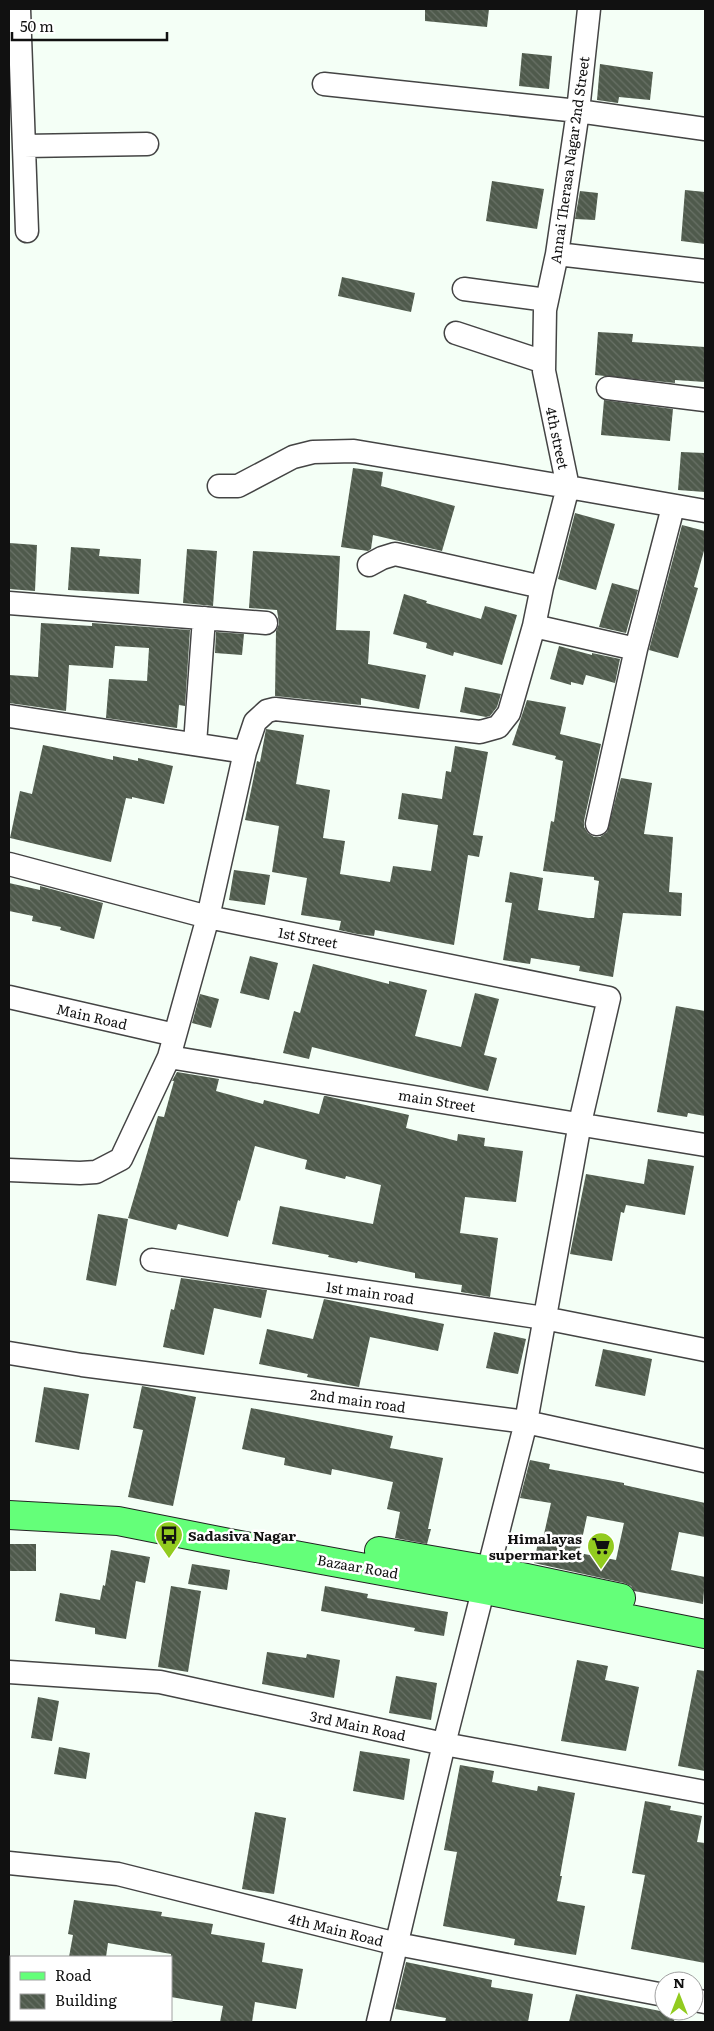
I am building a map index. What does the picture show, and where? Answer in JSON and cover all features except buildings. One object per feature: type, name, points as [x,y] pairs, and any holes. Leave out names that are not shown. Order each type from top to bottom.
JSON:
[{"type":"main road","name":"Bazaar Road","points":[[9,1498],[75,1500],[193,1518],[487,1580],[705,1634]]},
{"type":"main road","name":"Bazaar Road","points":[[9,1515],[118,1521],[229,1543],[487,1580],[705,1616]]},
{"type":"street","points":[[18,9],[28,231]]},
{"type":"street","name":"Annai Therasa Nagar 2nd Street","points":[[546,305],[557,254],[578,111],[589,9]]},
{"type":"street","points":[[324,84],[578,111],[705,129]]},
{"type":"street","points":[[24,146],[148,144]]},
{"type":"street","points":[[557,254],[705,271]]},
{"type":"street","points":[[464,289],[546,305]]},
{"type":"street","name":"4th street","points":[[546,305],[544,371],[568,487],[673,507],[705,511]]},
{"type":"street","points":[[456,334],[544,362]]},
{"type":"street","points":[[608,388],[705,400]]},
{"type":"street","points":[[9,1170],[80,1174],[96,1172],[121,1159],[169,1057],[208,917],[244,752],[255,722],[267,710],[275,709],[480,732],[498,727],[510,713],[534,626],[568,487],[354,451],[321,452],[293,457],[238,486],[219,486]]},
{"type":"street","points":[[598,824],[636,649],[673,507]]},
{"type":"street","points":[[369,565],[395,554],[542,588]]},
{"type":"street","points":[[9,604],[266,623]]},
{"type":"street","points":[[195,744],[204,618]]},
{"type":"street","points":[[534,626],[636,649]]},
{"type":"street","points":[[9,716],[244,752]]},
{"type":"street","name":"1st Street","points":[[9,864],[208,917],[609,998],[580,1123]]},
{"type":"street","name":"Main Road","points":[[9,997],[175,1035]]},
{"type":"street","name":"main Street","points":[[169,1057],[705,1144]]},
{"type":"street","points":[[378,2022],[444,1744],[526,1422],[580,1123]]},
{"type":"street","name":"1st main road","points":[[152,1260],[544,1318],[705,1350]]},
{"type":"street","name":"2nd main road","points":[[9,1354],[526,1422],[705,1461]]},
{"type":"street","name":"3rd Main Road","points":[[9,1672],[160,1682],[444,1744],[705,1792]]},
{"type":"street","name":"4th Main Road","points":[[9,1863],[118,1874],[396,1944],[654,1993]]},
{"type":"place","name":"Sadasiva Nagar","points":[[169,1559]]},
{"type":"place","name":"Himalayas supermarket","points":[[601,1570]]}]
